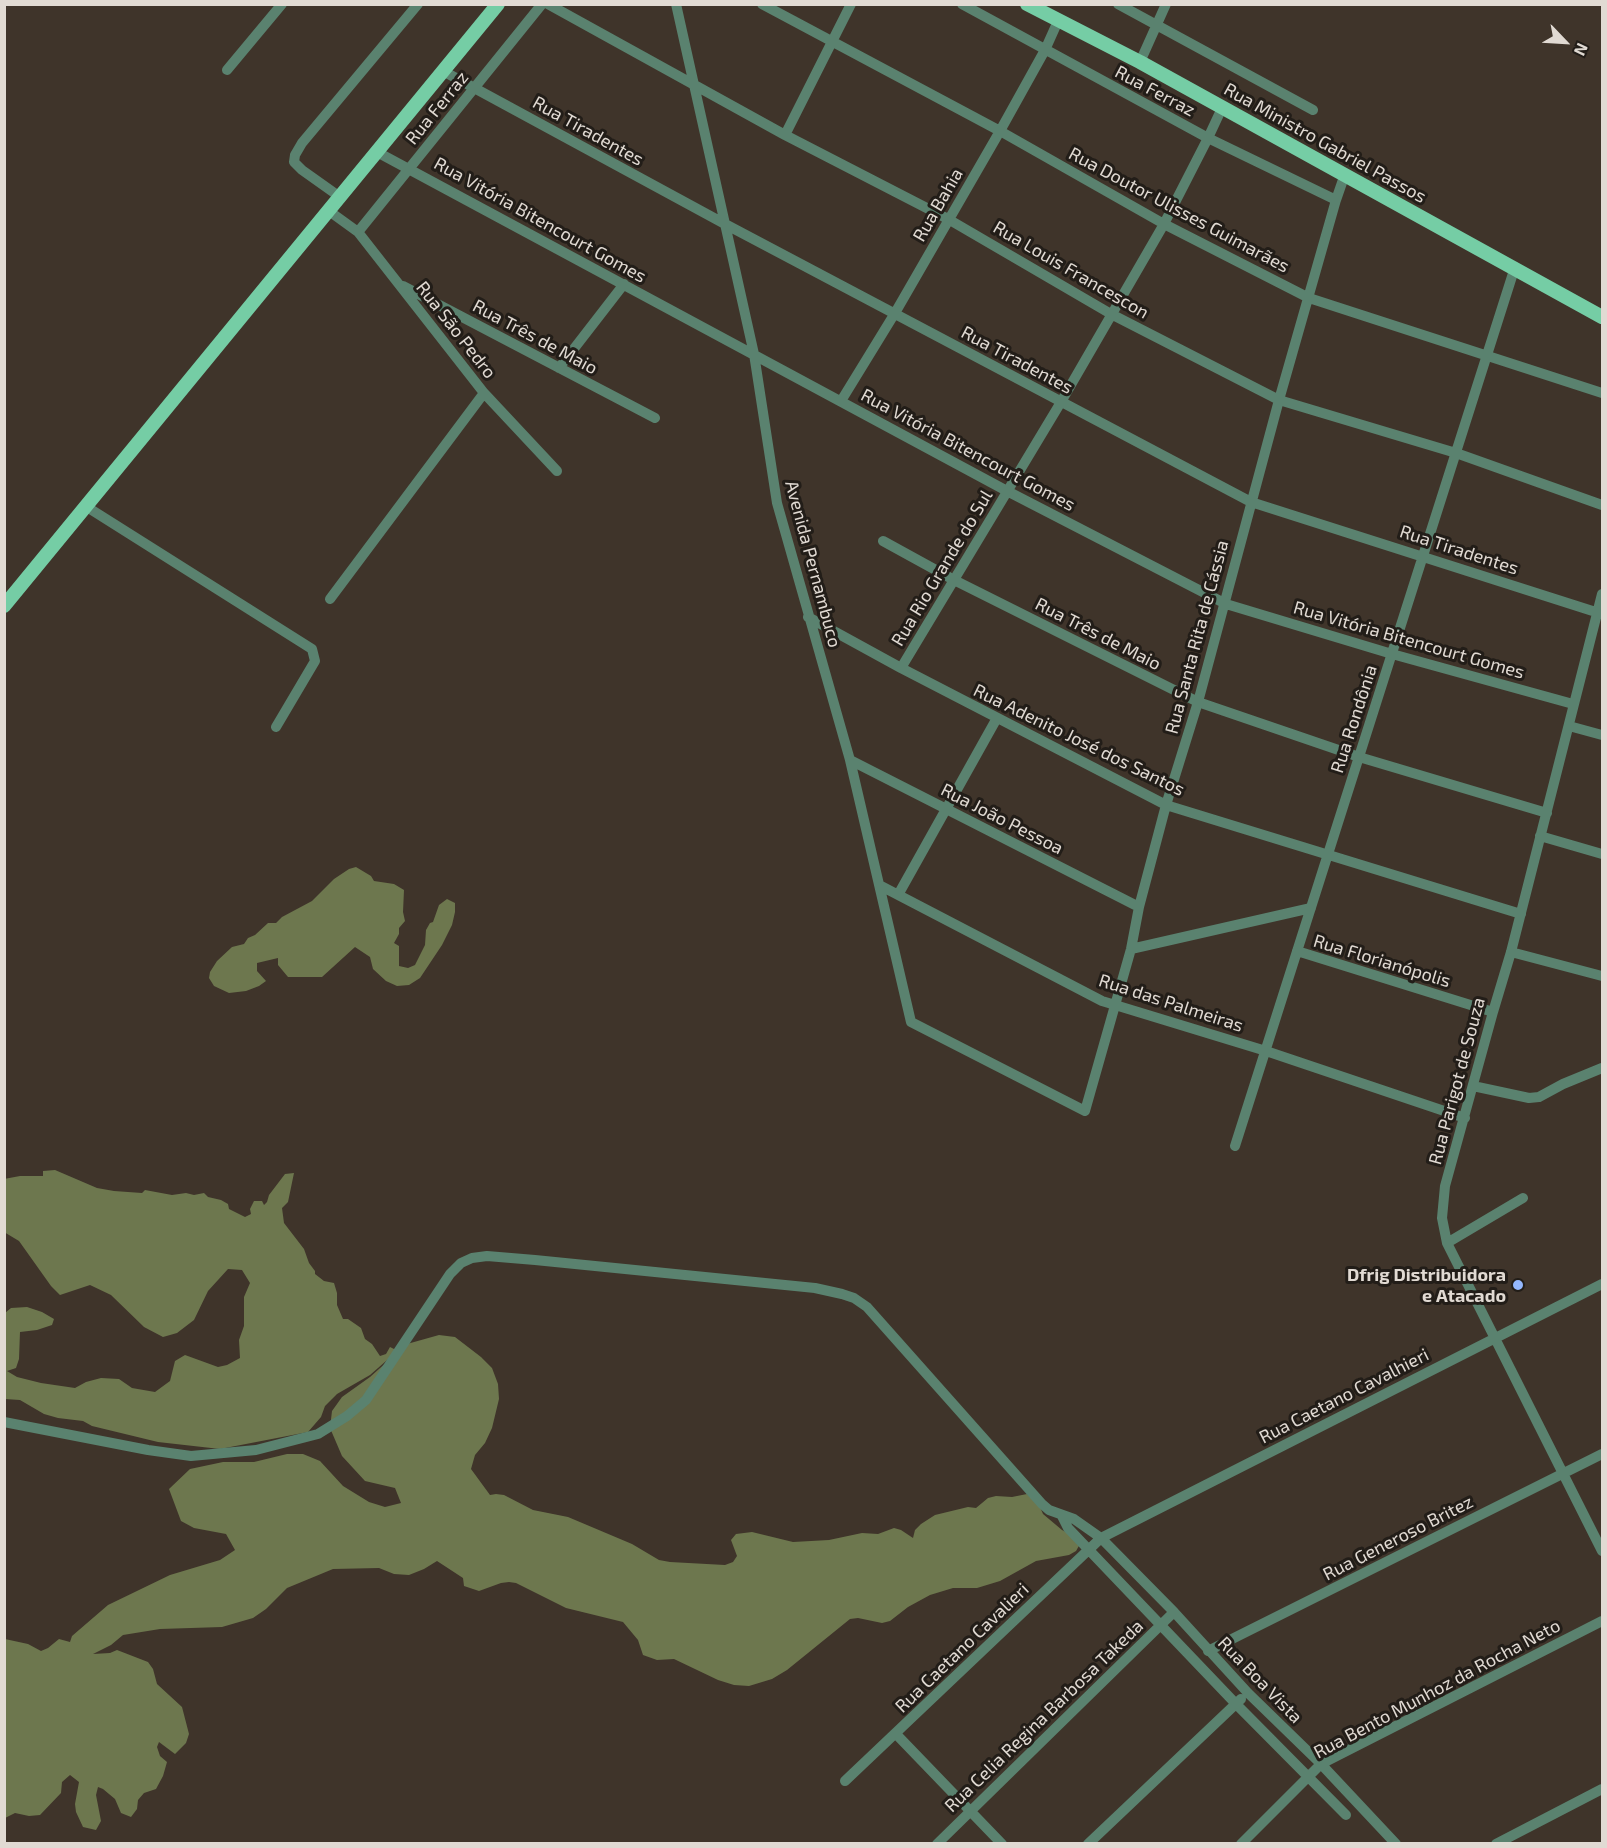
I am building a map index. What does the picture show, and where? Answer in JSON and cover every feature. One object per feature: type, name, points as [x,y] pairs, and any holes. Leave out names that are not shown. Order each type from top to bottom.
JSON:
[{"type":"main road","points":[[4,606],[498,4]]},
{"type":"main road","name":"Rua Ministro Gabriel Passos","points":[[1027,4],[1140,62],[1602,317]]},
{"type":"street","points":[[227,70],[282,4]]},
{"type":"street","points":[[340,197],[302,170],[294,162],[294,155],[418,4]]},
{"type":"street","name":"Rua Ferraz","points":[[358,232],[542,4]]},
{"type":"street","name":"Rua Louis Francescon","points":[[548,4],[785,135],[948,219],[1111,314],[1279,400],[1455,453],[1602,505]]},
{"type":"street","name":"Avenida Pernambuco","points":[[676,4],[754,354],[777,503],[850,760],[911,1022],[1085,1111]]},
{"type":"street","name":"Rua Doutor Ulisses Guimarães","points":[[762,4],[1000,131],[1164,224],[1309,298],[1602,393]]},
{"type":"street","points":[[785,135],[851,4]]},
{"type":"street","name":"Rua Ferraz","points":[[962,4],[1209,138],[1336,200]]},
{"type":"street","points":[[1118,4],[1313,110]]},
{"type":"street","points":[[1140,62],[1167,4]]},
{"type":"street","name":"Rua Bahia","points":[[841,401],[895,313],[1000,131],[1045,50],[1058,21]]},
{"type":"street","name":"Rua Tiradentes","points":[[443,71],[724,224],[1251,502],[1600,613]]},
{"type":"street","name":"Rua Rio Grande do Sul","points":[[901,668],[1164,224],[1222,108]]},
{"type":"street","name":"Rua Vitória Bitencourt Gomes","points":[[377,152],[1007,491],[1226,604],[1392,654],[1573,704]]},
{"type":"street","name":"Rua Santa Rita de Cássia","points":[[1085,1111],[1131,949],[1139,908],[1166,805],[1226,604],[1279,400],[1345,174]]},
{"type":"street","name":"Rua São Pedro","points":[[329,211],[358,232],[484,393],[557,471]]},
{"type":"street","name":"Rua Rondônia","points":[[1235,1146],[1515,267]]},
{"type":"street","points":[[559,368],[624,284]]},
{"type":"street","name":"Rua Três de Maio","points":[[400,285],[655,418]]},
{"type":"street","points":[[330,599],[484,393]]},
{"type":"street","points":[[87,507],[312,649],[315,661],[276,727]]},
{"type":"street","name":"Rua Três de Maio","points":[[883,541],[954,580],[1198,702],[1359,757],[1547,813]]},
{"type":"street","name":"Rua Parigot de Souza","points":[[1602,594],[1600,613],[1573,704],[1511,952],[1492,1012],[1445,1186],[1442,1218],[1447,1243],[1602,1551]]},
{"type":"street","name":"Rua Adenito José dos Santos","points":[[808,617],[901,668],[1166,805],[1521,914]]},
{"type":"street","points":[[898,895],[997,718]]},
{"type":"street","points":[[1569,726],[1602,735]]},
{"type":"street","name":"Rua João Pessoa","points":[[850,760],[1139,908]]},
{"type":"street","points":[[1540,836],[1602,854]]},
{"type":"street","name":"Rua das Palmeiras","points":[[881,886],[1102,1001],[1266,1051],[1465,1118]]},
{"type":"street","points":[[1131,949],[1311,908]]},
{"type":"street","name":"Rua Florianópolis","points":[[1297,951],[1492,1012]]},
{"type":"street","points":[[1511,952],[1602,976]]},
{"type":"street","points":[[1473,1086],[1529,1098],[1539,1097],[1602,1068]]},
{"type":"street","points":[[1447,1243],[1523,1198]]},
{"type":"street","points":[[4,1422],[190,1456],[256,1450],[318,1434],[347,1416],[366,1400],[450,1274],[461,1263],[471,1258],[487,1256],[535,1260],[815,1288],[854,1298],[867,1307],[1042,1504],[1062,1516]]},
{"type":"street","name":"Rua Caetano Cavalhieri","points":[[1101,1538],[1602,1284]]},
{"type":"street","name":"Rua Generoso Britez","points":[[1208,1651],[1602,1454]]},
{"type":"street","name":"Rua Boa Vista","points":[[1062,1516],[1074,1520],[1101,1538],[1396,1844]]},
{"type":"street","name":"Rua Boa Vista","points":[[1062,1516],[1068,1528],[1346,1815]]},
{"type":"street","name":"Rua Caetano Cavalieri","points":[[845,1781],[1101,1538]]},
{"type":"street","name":"Rua Celia Regina Barbosa Takeda","points":[[937,1844],[1174,1612]]},
{"type":"street","name":"Rua Bento Munhoz da Rocha Neto","points":[[1241,1844],[1321,1764],[1602,1621]]},
{"type":"street","points":[[1088,1844],[1248,1693]]},
{"type":"street","points":[[896,1734],[1002,1844]]},
{"type":"street","points":[[1496,1844],[1602,1789]]},
{"type":"green space","points":[[356,867],[371,876],[374,881],[394,884],[404,890],[405,921],[399,928],[399,934],[394,943],[399,946],[399,966],[408,968],[415,965],[425,945],[426,930],[433,922],[439,905],[447,899],[455,903],[452,925],[420,978],[409,985],[397,986],[386,981],[373,969],[370,957],[355,947],[322,977],[288,977],[278,965],[278,958],[257,963],[257,971],[266,981],[259,986],[246,991],[229,993],[214,986],[209,978],[210,972],[217,961],[232,947],[244,944],[248,938],[268,923],[276,923],[282,917],[312,901],[334,879]]},
{"type":"green space","points":[[55,1170],[97,1188],[114,1191],[142,1193],[145,1190],[172,1195],[204,1193],[208,1197],[228,1204],[229,1209],[245,1217],[251,1214],[250,1209],[254,1201],[262,1201],[264,1205],[285,1174],[294,1173],[288,1202],[282,1208],[284,1223],[304,1249],[315,1274],[324,1281],[334,1283],[337,1305],[343,1319],[348,1319],[361,1328],[365,1339],[372,1344],[380,1356],[386,1354],[390,1347],[394,1349],[394,1354],[370,1375],[337,1394],[325,1406],[321,1417],[308,1432],[220,1449],[158,1442],[92,1426],[83,1421],[58,1418],[44,1414],[20,1400],[5,1399],[5,1313],[11,1308],[27,1307],[54,1319],[52,1325],[20,1332],[19,1359],[16,1368],[7,1371],[17,1377],[41,1383],[75,1388],[101,1378],[119,1379],[132,1388],[155,1392],[170,1381],[175,1361],[185,1355],[218,1367],[240,1358],[239,1340],[244,1326],[244,1297],[250,1283],[242,1270],[228,1269],[208,1291],[194,1320],[177,1333],[163,1337],[144,1327],[111,1295],[90,1285],[60,1295],[51,1286],[19,1241],[4,1232],[4,1179],[43,1176],[43,1171]]},
{"type":"green space","points":[[439,1335],[455,1337],[481,1357],[492,1368],[498,1384],[499,1399],[492,1428],[485,1443],[475,1455],[471,1469],[490,1495],[504,1495],[533,1510],[568,1517],[632,1544],[659,1560],[725,1565],[733,1562],[737,1556],[731,1540],[736,1534],[752,1532],[793,1542],[829,1540],[862,1533],[878,1534],[894,1528],[913,1538],[915,1530],[935,1515],[968,1507],[976,1508],[988,1498],[996,1496],[1012,1497],[1027,1494],[1040,1507],[1043,1514],[1062,1530],[1075,1537],[1080,1544],[1076,1551],[1069,1555],[1036,1561],[1000,1581],[977,1588],[953,1588],[930,1595],[908,1607],[890,1621],[882,1623],[858,1618],[850,1619],[787,1670],[772,1679],[749,1686],[734,1685],[718,1680],[674,1659],[657,1660],[643,1655],[638,1640],[623,1622],[566,1608],[516,1583],[501,1583],[479,1591],[464,1586],[463,1578],[437,1561],[409,1575],[394,1574],[379,1568],[333,1569],[287,1588],[266,1609],[253,1618],[222,1627],[160,1629],[123,1635],[111,1645],[93,1654],[110,1653],[117,1650],[148,1662],[153,1669],[157,1684],[182,1707],[189,1734],[186,1743],[175,1754],[159,1742],[157,1747],[160,1756],[167,1762],[163,1776],[156,1789],[144,1793],[138,1800],[137,1809],[131,1817],[121,1813],[115,1799],[98,1787],[96,1795],[101,1821],[96,1830],[83,1827],[75,1804],[79,1782],[70,1775],[62,1782],[61,1793],[40,1815],[29,1816],[15,1813],[5,1818],[5,1639],[28,1644],[41,1651],[59,1639],[70,1642],[72,1636],[108,1605],[170,1575],[220,1560],[235,1550],[226,1534],[194,1528],[181,1521],[169,1489],[190,1469],[223,1462],[254,1462],[287,1454],[303,1454],[320,1461],[343,1486],[369,1502],[385,1507],[401,1503],[395,1488],[365,1481],[342,1456],[330,1428],[332,1411],[342,1397],[370,1377],[407,1344]]},
{"type":"place","name":"Dfrig Distribuidora e Atacado","points":[[1518,1285]]}]
